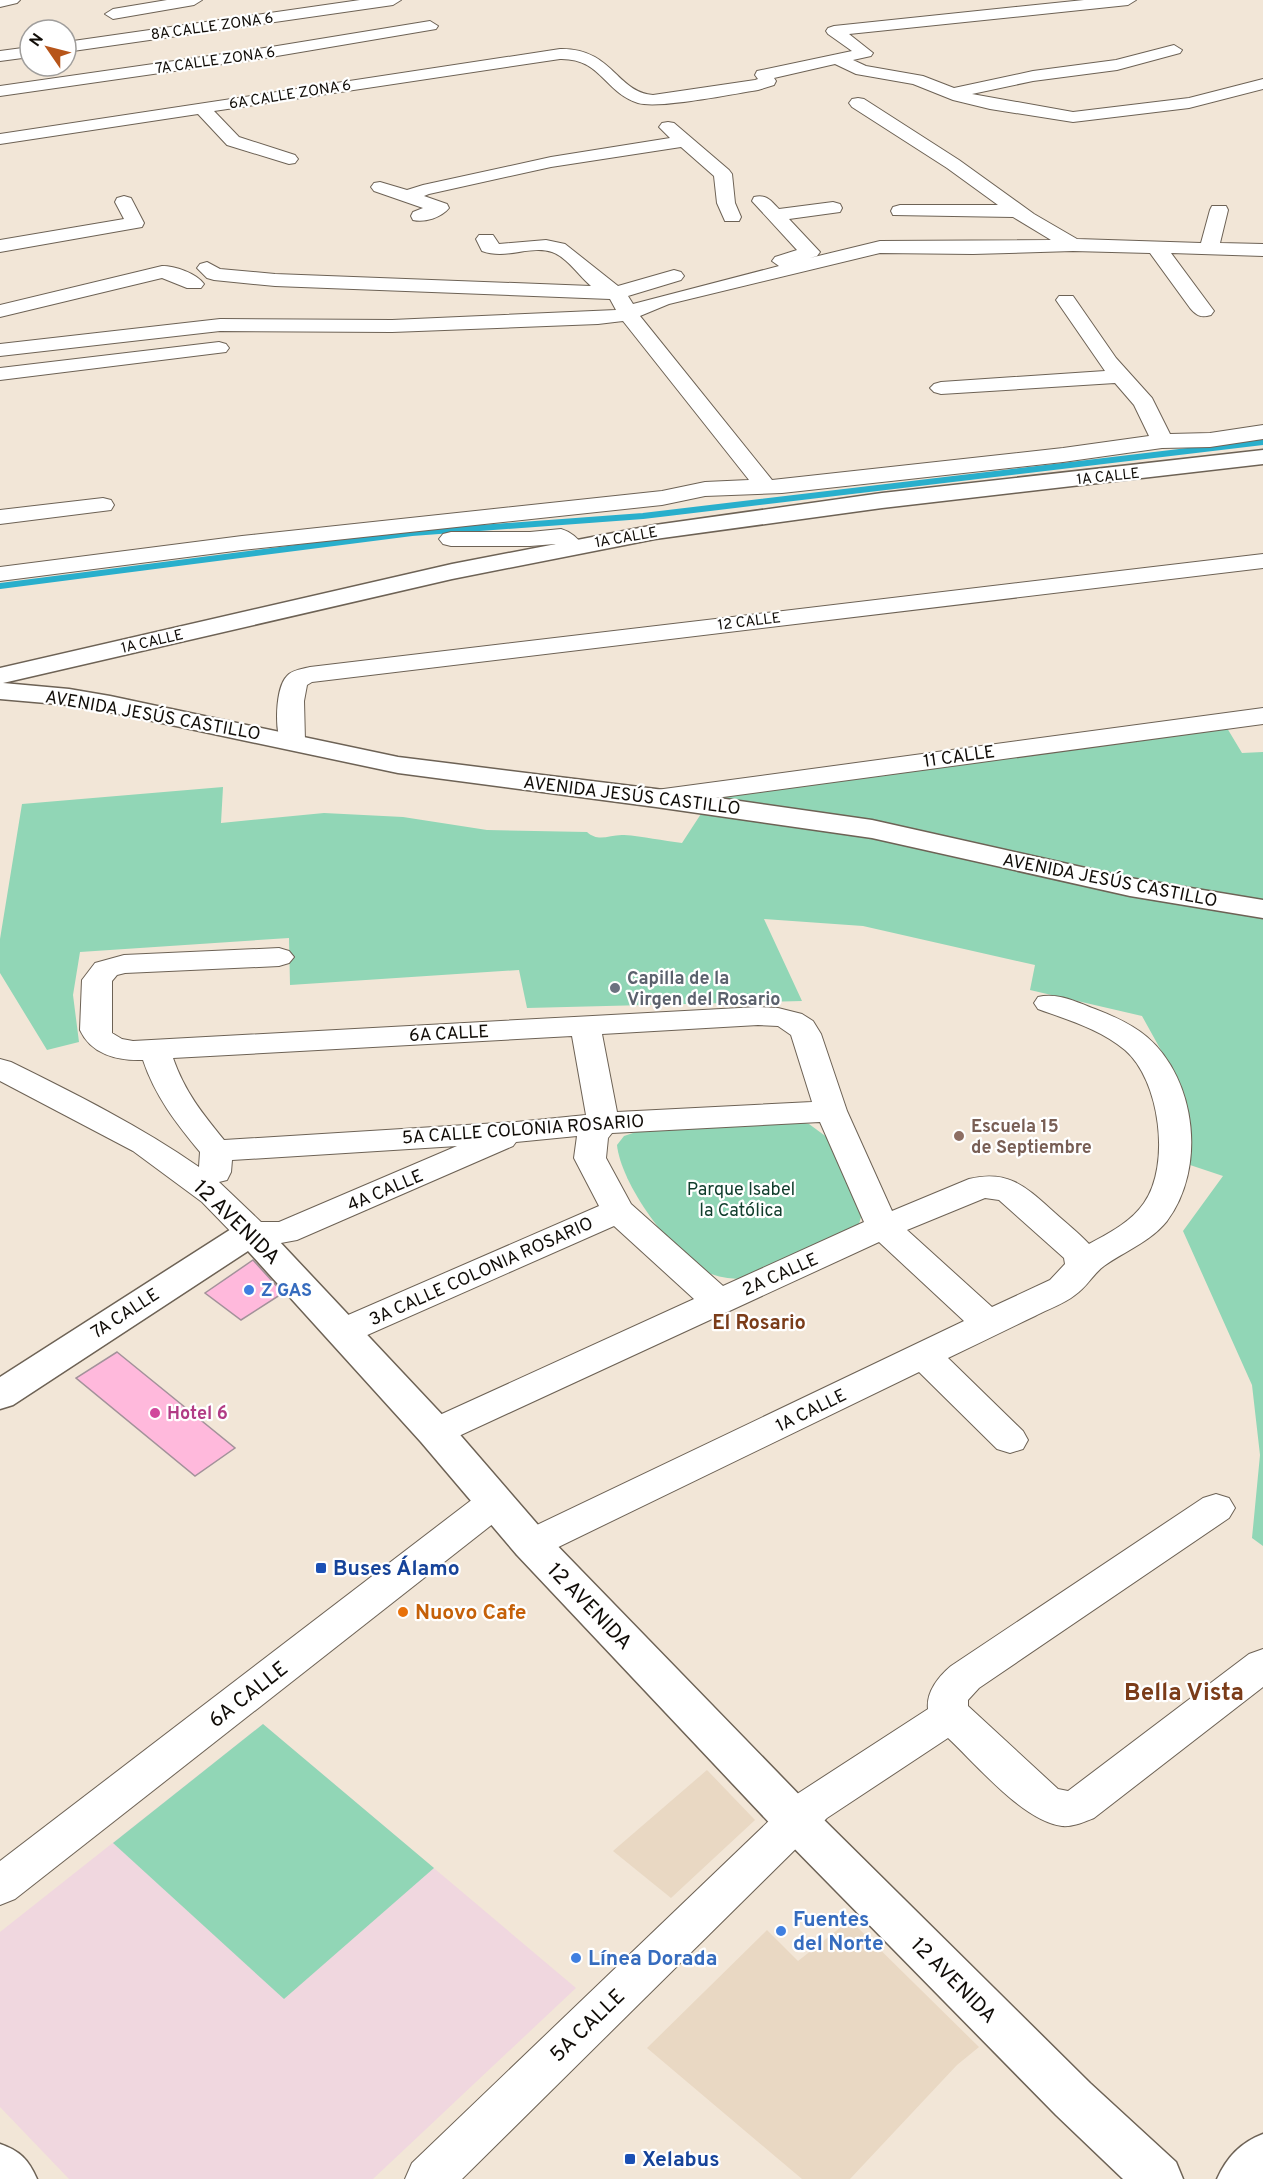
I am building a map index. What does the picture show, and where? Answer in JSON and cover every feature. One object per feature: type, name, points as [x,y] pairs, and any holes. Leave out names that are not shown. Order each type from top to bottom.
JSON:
[{"type":"street","points":[[0,2],[12,0]]},
{"type":"street","points":[[101,0],[134,37]]},
{"type":"street","points":[[113,14],[194,0]]},
{"type":"street","name":"8A CALLE ZONA 6","points":[[78,44],[393,0]]},
{"type":"street","points":[[732,217],[726,203],[724,176],[643,105],[641,103],[643,100],[758,86],[768,81],[763,75],[838,60],[865,52],[833,32],[837,30],[1128,0]]},
{"type":"street","name":"7A CALLE ZONA 6","points":[[0,91],[272,52],[430,26]]},
{"type":"street","points":[[952,93],[1033,76],[1118,65],[1174,50]]},
{"type":"street","points":[[0,56],[18,54]]},
{"type":"street","name":"6A CALLE ZONA 6","points":[[0,139],[514,60],[579,55],[596,64],[643,100]]},
{"type":"street","points":[[838,60],[862,70],[917,80],[952,93],[1011,108],[1082,117],[1169,106],[1263,84]]},
{"type":"street","points":[[1209,82],[1239,91]]},
{"type":"street","points":[[858,103],[1072,245]]},
{"type":"street","points":[[202,108],[233,141],[289,159]]},
{"type":"street","points":[[410,196],[433,188],[550,162],[684,141]]},
{"type":"street","points":[[380,187],[440,208],[420,216]]},
{"type":"street","points":[[0,246],[135,223],[124,202]]},
{"type":"street","points":[[748,260],[781,261],[810,252],[773,207],[833,208]]},
{"type":"street","points":[[1210,248],[1212,231],[1220,210]]},
{"type":"street","points":[[900,211],[1018,211]]},
{"type":"street","points":[[64,235],[78,255]]},
{"type":"street","points":[[486,239],[489,247],[497,250],[558,248],[581,265],[602,286],[616,293],[628,314],[765,486]]},
{"type":"street","points":[[0,350],[220,325],[392,326],[555,321],[628,314],[658,301],[867,249],[891,246],[973,248],[1072,245],[1263,250]]},
{"type":"street","points":[[1157,249],[1173,267],[1192,298],[1204,311]]},
{"type":"street","points":[[207,268],[214,274],[275,280],[616,293],[688,272]]},
{"type":"street","points":[[0,311],[162,272],[170,272],[194,284]]},
{"type":"street","points":[[1066,300],[1120,376],[1147,407],[1162,441]]},
{"type":"street","points":[[0,374],[219,348]]},
{"type":"street","points":[[941,388],[1120,376]]},
{"type":"street","points":[[0,574],[289,538],[662,498],[705,489],[782,486],[1053,456],[1162,441],[1210,440],[1263,432]]},
{"type":"street","name":"1A CALLE","points":[[0,676],[255,618],[378,587],[572,547],[799,511],[1263,457]]},
{"type":"street","points":[[0,517],[103,505]]},
{"type":"street","points":[[0,592],[449,539],[530,539],[561,536],[572,547]]},
{"type":"street","name":"12 CALLE","points":[[292,741],[291,709],[294,686],[300,678],[315,674],[1263,561]]},
{"type":"street","name":"AVENIDA JESÚS CASTILLO","points":[[0,691],[100,702],[424,770],[656,798],[872,829],[1130,887],[1263,909]]},
{"type":"street","name":"11 CALLE","points":[[656,798],[1263,716]]},
{"type":"street","name":"6A CALLE","points":[[279,957],[124,964],[106,969],[97,980],[95,1030],[104,1043],[133,1051],[585,1025],[758,1016],[779,1017],[796,1022],[806,1034],[831,1111]]},
{"type":"street","name":"1A CALLE","points":[[531,1544],[1062,1288],[1076,1276],[1082,1266],[1140,1228],[1154,1215],[1171,1181],[1176,1158],[1166,1084],[1150,1057],[1122,1033],[1086,1015],[1048,1003]]},
{"type":"street","points":[[585,1025],[603,1124],[592,1137],[590,1158],[618,1211],[718,1301]]},
{"type":"street","points":[[155,1050],[165,1079],[180,1107],[216,1151],[214,1194]]},
{"type":"street","name":"12 AVENIDA","points":[[0,1069],[144,1144],[214,1194],[344,1331],[531,1544],[796,1821],[1073,2099],[1158,2179]]},
{"type":"street","points":[[831,1111],[883,1227],[988,1323]]},
{"type":"street","name":"5A CALLE COLONIA ROSARIO","points":[[216,1151],[405,1137],[516,1132],[603,1124],[831,1111]]},
{"type":"street","name":"4A CALLE","points":[[251,1232],[270,1234],[285,1232],[516,1132]]},
{"type":"street","name":"2A CALLE","points":[[435,1432],[718,1301],[966,1191],[981,1187],[998,1186],[1015,1196],[1076,1250],[1081,1257],[1082,1266]]},
{"type":"street","name":"3A CALLE COLONIA ROSARIO","points":[[344,1331],[618,1211]]},
{"type":"street","name":"7A CALLE","points":[[0,1395],[251,1232]]},
{"type":"street","points":[[924,1355],[1010,1440]]},
{"type":"street","name":"6A CALLE","points":[[0,1862],[280,1657],[490,1495]]},
{"type":"street","points":[[1216,1508],[965,1677],[955,1686],[947,1705],[951,1715],[1043,1801],[1060,1809],[1069,1809],[1078,1806],[1263,1665]]},
{"type":"street","name":"6A CALLE","points":[[0,1886],[280,1657]]},
{"type":"street","name":"5A CALLE","points":[[429,2179],[796,1821],[827,1794],[951,1715]]},
{"type":"street","points":[[1242,2179],[1263,2157]]},
{"type":"street","points":[[0,2167],[12,2179]]},
{"type":"shaded area","points":[[263,1724],[576,1988],[373,2179],[69,2179],[0,2107],[0,1932]]},
{"type":"shaded area","points":[[707,1770],[755,1820],[671,1898],[613,1851]]},
{"type":"shaded area","points":[[850,1920],[979,2047],[957,2065],[850,2179],[802,2179],[647,2048],[767,1930],[798,1961]]},
{"type":"green space","points":[[1227,728],[1242,753],[1263,752],[1263,1546],[1252,1538],[1260,1455],[1252,1385],[1183,1231],[1223,1176],[1190,1165],[1183,1090],[1142,1016],[1030,990],[1035,965],[863,926],[764,919],[802,1001],[527,1008],[519,970],[290,985],[289,938],[80,952],[73,995],[79,1042],[47,1050],[0,973],[0,939],[22,804],[223,787],[221,823],[324,813],[403,817],[487,830],[587,832],[600,838],[624,835],[682,843],[712,797]]},
{"type":"green space","name":"Parque Isabel la Católica","points":[[781,1118],[809,1124],[828,1138],[862,1214],[857,1230],[744,1279],[711,1274],[681,1253],[652,1218],[628,1180],[617,1145],[624,1136],[636,1132]]},
{"type":"green space","points":[[263,1724],[434,1868],[284,1999],[113,1843]]},
{"type":"building","name":"Z GAS","points":[[253,1260],[283,1293],[241,1320],[205,1293]]},
{"type":"building","name":"Hotel 6","points":[[117,1352],[235,1448],[195,1476],[76,1378]]},
{"type":"waterway","points":[[0,586],[412,533],[643,516],[1263,442]]},
{"type":"place","name":"Capilla de la Virgen del Rosario","points":[[615,988]]},
{"type":"place","name":"Escuela 15 de Septiembre","points":[[959,1136]]},
{"type":"place","name":"Z GAS","points":[[249,1290]]},
{"type":"place","name":"Hotel 6","points":[[155,1413]]},
{"type":"place","name":"Buses Álamo","points":[[321,1568]]},
{"type":"place","name":"Nuovo Cafe","points":[[403,1612]]},
{"type":"place","name":"Fuentes del Norte","points":[[781,1931]]},
{"type":"place","name":"Línea Dorada","points":[[576,1958]]},
{"type":"place","name":"Xelabus","points":[[630,2159]]},
{"type":"district","name":"El Rosario","points":[[759,1322]]},
{"type":"district","name":"Bella Vista","points":[[1184,1692]]}]
